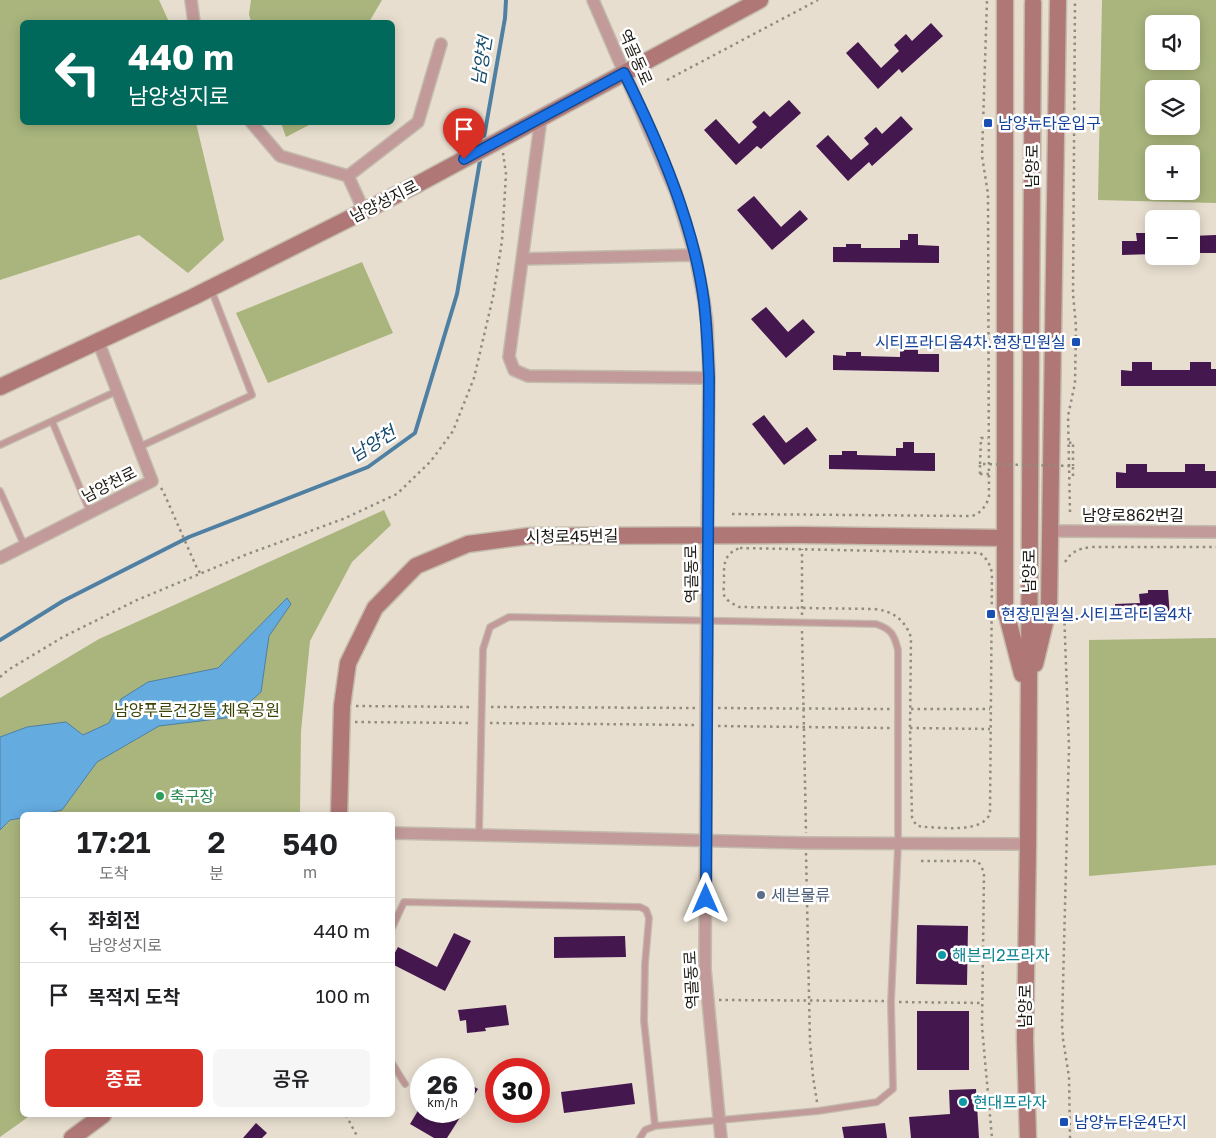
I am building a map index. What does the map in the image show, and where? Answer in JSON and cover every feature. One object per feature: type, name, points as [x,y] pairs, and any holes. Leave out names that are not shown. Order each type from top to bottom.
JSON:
[{"type":"main road","name":"남양성지로","points":[[0,387],[211,288],[418,184],[760,0]]},
{"type":"main road","points":[[1005,0],[1005,608],[1028,696]]},
{"type":"main road","points":[[1028,696],[1049,606],[1058,0]]},
{"type":"main road","name":"남양로","points":[[1028,1138],[1025,991],[1028,844],[1033,3]]},
{"type":"main road","name":"시청로45번길","points":[[339,812],[342,714],[348,663],[375,608],[416,566],[468,544],[529,536],[707,535],[1005,538]]},
{"type":"main road","points":[[72,1138],[99,1117]]},
{"type":"street","points":[[191,0],[194,20]]},
{"type":"street","name":"역골동로","points":[[594,0],[676,193],[695,255],[704,301],[709,378],[706,968],[721,1138]]},
{"type":"street","points":[[348,176],[418,122],[441,44]]},
{"type":"street","points":[[541,118],[509,357],[514,370],[528,376],[709,378]]},
{"type":"street","points":[[254,125],[280,156],[348,176],[364,211]]},
{"type":"street","points":[[522,259],[695,255]]},
{"type":"street","name":"남양천로","points":[[0,558],[152,481],[98,341]]},
{"type":"street","name":"남양로862번길","points":[[1050,531],[1216,532]]},
{"type":"street","points":[[395,833],[898,845],[1028,844]]},
{"type":"lane","points":[[139,447],[252,395],[211,288]]},
{"type":"lane","points":[[0,445],[117,391]]},
{"type":"lane","points":[[52,421],[90,512]]},
{"type":"lane","points":[[0,491],[24,545]]},
{"type":"lane","points":[[479,835],[483,649],[490,627],[509,617],[876,624],[888,628],[896,640],[898,650],[898,845],[891,1002],[892,1089],[877,1102],[818,1111],[656,1126],[645,1130],[640,1138]]},
{"type":"lane","points":[[395,922],[404,902],[640,907],[646,910],[649,918],[645,964],[644,1021],[656,1126]]},
{"type":"lane","points":[[395,1068],[404,1084]]},
{"type":"path","points":[[667,80],[818,0]]},
{"type":"path","points":[[732,514],[972,516],[979,513],[986,506],[989,498],[988,194],[982,156],[987,0]]},
{"type":"path","points":[[1070,512],[1071,476],[1068,416],[1075,383],[1076,326],[1073,294],[1075,0]]},
{"type":"path","points":[[0,677],[8,670],[63,637],[137,600],[200,573],[342,519],[398,494],[431,461],[453,431],[474,378],[494,297],[502,241],[506,174],[498,141]]},
{"type":"path","points":[[988,438],[981,438],[980,474],[989,474]]},
{"type":"path","points":[[1069,443],[1073,442],[1074,466],[1071,476]]},
{"type":"path","points":[[980,464],[1074,466]]},
{"type":"path","points":[[163,491],[200,573]]},
{"type":"path","points":[[1063,569],[1069,555],[1077,550],[1091,547],[1216,547]]},
{"type":"path","points":[[1064,605],[1069,747],[1062,1025],[1069,1077],[1070,1138]]},
{"type":"path","points":[[342,714],[482,707],[990,709]]},
{"type":"path","points":[[342,714],[481,723],[990,729]]},
{"type":"path","points":[[921,861],[978,861],[984,872],[982,1027],[992,1138]]},
{"type":"path","points":[[708,1000],[983,1003]]},
{"type":"path","points":[[347,1117],[358,1138]]},
{"type":"green space","points":[[0,0],[159,0],[168,20],[20,20],[20,125],[196,125],[224,240],[188,273],[139,235],[0,280]]},
{"type":"green space","points":[[251,0],[382,0],[370,20],[250,20],[249,14]]},
{"type":"green space","points":[[1102,0],[1216,0],[1216,203],[1098,200]]},
{"type":"green space","points":[[282,125],[309,125],[286,137]]},
{"type":"green space","points":[[362,262],[393,333],[268,383],[236,313]]},
{"type":"green space","name":"남양푸른건강뜰 체육공원","points":[[384,510],[391,525],[352,562],[310,641],[301,731],[300,812],[20,812],[20,1117],[28,1117],[0,1137],[0,698],[99,639]]},
{"type":"green space","points":[[1216,638],[1216,865],[1089,876],[1089,640]]},
{"type":"water","points":[[287,598],[291,604],[269,636],[261,692],[233,717],[159,726],[97,762],[62,810],[52,812],[20,812],[20,818],[10,820],[0,830],[0,737],[27,727],[66,722],[83,735],[109,723],[121,699],[148,682],[218,668]]},
{"type":"building","points":[[931,23],[943,36],[902,73],[899,69],[878,89],[846,53],[858,42],[881,68],[899,51],[894,45],[906,34],[912,41]]},
{"type":"building","points":[[789,100],[801,113],[761,149],[757,146],[736,165],[704,130],[716,119],[739,144],[757,127],[752,122],[764,111],[770,117]]},
{"type":"building","points":[[901,116],[913,129],[872,166],[869,162],[848,181],[816,146],[828,135],[851,160],[869,144],[864,138],[876,127],[882,134]]},
{"type":"building","points":[[754,196],[781,227],[800,210],[808,219],[772,250],[737,210]]},
{"type":"building","points":[[1136,233],[1145,233],[1145,254],[1122,255],[1122,241],[1137,241]]},
{"type":"building","points":[[908,234],[918,234],[918,245],[939,246],[939,263],[833,262],[833,247],[846,247],[846,244],[861,244],[861,248],[900,248],[900,240],[908,240]]},
{"type":"building","points":[[1216,235],[1216,253],[1200,253],[1200,236]]},
{"type":"building","points":[[766,307],[788,332],[803,319],[815,332],[786,358],[751,319]]},
{"type":"building","points":[[908,343],[918,343],[918,354],[939,354],[939,372],[833,370],[833,355],[846,356],[846,352],[861,352],[861,356],[900,357],[900,349],[908,349]]},
{"type":"building","points":[[1132,362],[1152,362],[1152,370],[1190,370],[1190,362],[1211,362],[1211,369],[1216,369],[1216,386],[1121,386],[1121,370],[1132,371]]},
{"type":"building","points":[[764,415],[786,443],[807,427],[817,440],[784,465],[752,424]]},
{"type":"building","points":[[903,442],[914,442],[914,453],[935,453],[935,471],[829,469],[829,455],[842,455],[842,451],[857,451],[857,455],[896,456],[896,448],[903,448]]},
{"type":"building","points":[[1126,464],[1147,464],[1147,472],[1185,472],[1185,464],[1205,464],[1205,471],[1216,471],[1216,488],[1116,488],[1116,472],[1126,473]]},
{"type":"building","points":[[1148,590],[1168,590],[1170,618],[1115,620],[1115,604],[1140,603],[1139,594],[1148,593]]},
{"type":"building","name":"해븐리2프라자","points":[[917,925],[968,926],[967,985],[916,984]]},
{"type":"building","points":[[454,933],[471,941],[445,991],[395,966],[395,952],[398,947],[437,967]]},
{"type":"building","points":[[625,936],[626,957],[554,958],[554,937]]},
{"type":"building","points":[[506,1005],[509,1025],[485,1028],[486,1031],[467,1033],[466,1020],[460,1021],[458,1010]]},
{"type":"building","points":[[917,1011],[969,1011],[969,1070],[917,1070]]},
{"type":"building","points":[[632,1083],[635,1104],[564,1113],[561,1092]]},
{"type":"building","name":"현대프라자","points":[[976,1089],[979,1138],[911,1138],[909,1117],[950,1114],[949,1090]]},
{"type":"building","points":[[256,1123],[267,1133],[262,1138],[243,1138]]},
{"type":"building","points":[[456,1123],[447,1138],[434,1138],[410,1124]]},
{"type":"building","points":[[885,1123],[887,1138],[844,1138],[842,1127]]},
{"type":"waterway","name":"남양천","points":[[483,143],[505,18],[506,0]]},
{"type":"waterway","name":"남양천","points":[[0,640],[63,601],[189,537],[368,467],[415,433],[457,294],[481,155]]},
{"type":"place","name":"남양뉴타운입구","points":[[988,123]]},
{"type":"place","name":"시티프라디움4차.현장민원실","points":[[1076,342]]},
{"type":"place","name":"현장민원실.시티프라디움4차","points":[[991,614]]},
{"type":"place","name":"축구장","points":[[160,796]]},
{"type":"place","name":"세븐물류","points":[[761,895]]},
{"type":"place","name":"해븐리2프라자","points":[[942,955]]},
{"type":"place","name":"현대프라자","points":[[963,1102]]},
{"type":"place","name":"남양뉴타운4단지","points":[[1064,1122]]},
{"type":"route","points":[[464,159],[624,73],[676,193],[690,237],[700,279],[707,324],[709,378],[706,899]]}]
